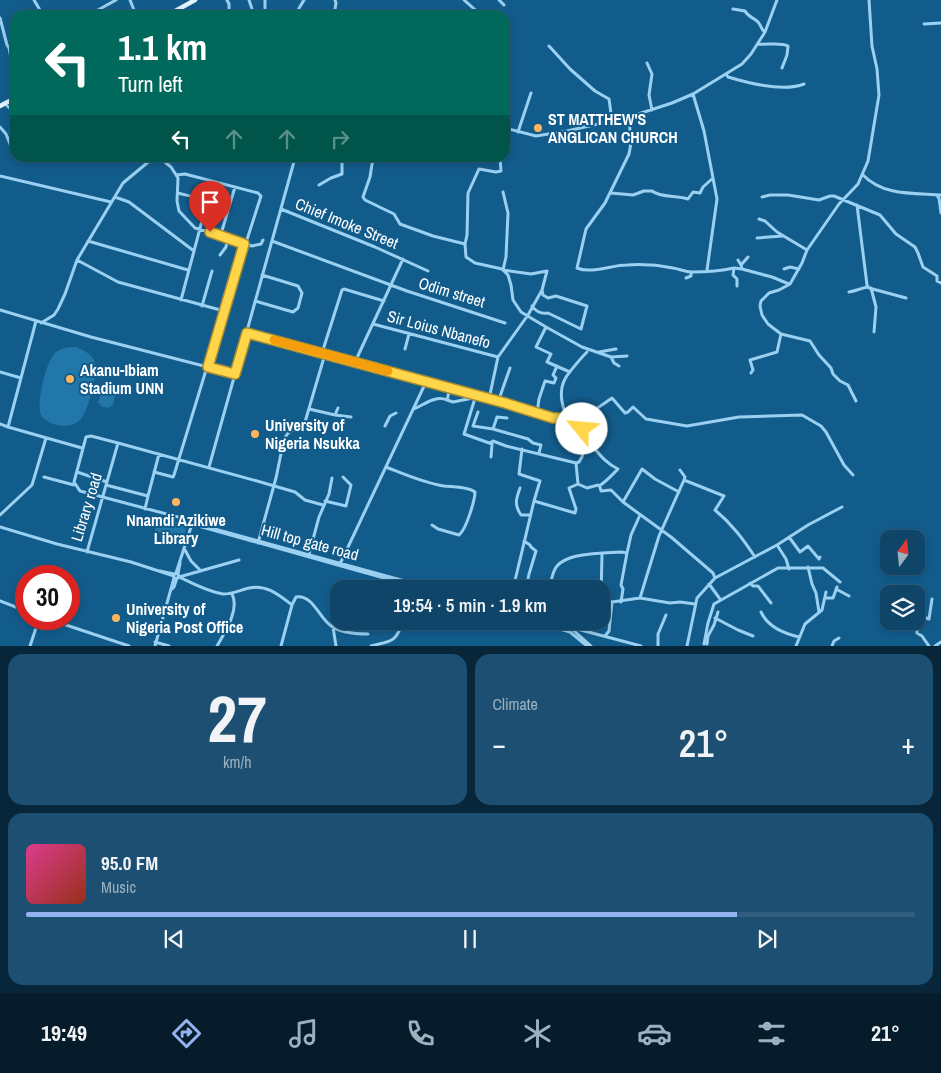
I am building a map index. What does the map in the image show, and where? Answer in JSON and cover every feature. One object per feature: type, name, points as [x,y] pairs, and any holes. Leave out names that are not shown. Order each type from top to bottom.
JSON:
[{"type":"main road","points":[[177,10],[195,0]]},
{"type":"street","points":[[98,10],[116,0]]},
{"type":"street","points":[[265,0],[265,8]]},
{"type":"street","points":[[464,0],[475,10]]},
{"type":"street","points":[[499,0],[504,5]]},
{"type":"street","points":[[510,130],[536,136],[629,117],[672,104],[694,94],[742,64],[766,32],[777,0]]},
{"type":"street","points":[[856,401],[848,385],[840,381],[833,374],[831,368],[810,341],[781,334],[768,324],[762,315],[760,306],[761,301],[769,293],[790,284],[807,250],[863,175],[872,145],[879,95],[877,69],[872,46],[869,0]]},
{"type":"street","points":[[733,8],[745,11],[766,32]]},
{"type":"street","points":[[0,18],[10,52]]},
{"type":"street","points":[[924,24],[941,23]]},
{"type":"street","points":[[758,44],[783,44],[788,46],[788,52],[782,68]]},
{"type":"street","points":[[550,46],[570,69],[595,91],[610,99],[612,121]]},
{"type":"street","points":[[648,63],[652,74],[649,95],[652,110]]},
{"type":"street","points":[[726,74],[728,77],[748,83],[795,88],[804,84]]},
{"type":"street","points":[[518,132],[531,93]]},
{"type":"street","points":[[694,94],[704,131],[716,206],[707,270]]},
{"type":"street","points":[[629,117],[631,143],[628,154],[610,194],[586,229],[577,268],[595,269],[642,265],[674,268],[691,272],[741,267],[790,284]]},
{"type":"street","points":[[0,127],[6,134],[10,144]]},
{"type":"street","points":[[41,323],[54,315],[62,303],[77,260],[123,183],[148,162]]},
{"type":"street","points":[[164,162],[176,175],[179,182],[177,201],[180,213],[195,228],[221,234],[244,244],[257,246],[261,244],[262,240]]},
{"type":"street","points":[[209,467],[294,162]]},
{"type":"street","points":[[319,184],[342,174],[342,162]]},
{"type":"street","points":[[372,162],[370,177],[363,197],[365,200],[394,214],[400,224],[433,236],[464,244]]},
{"type":"street","points":[[489,399],[498,357],[528,315],[542,290],[547,271],[531,274],[503,270],[468,260],[464,254],[464,244],[467,235],[468,193],[479,169],[501,171],[500,162]]},
{"type":"street","points":[[154,472],[172,477],[180,459],[260,195],[185,174],[176,175]]},
{"type":"street","points":[[863,175],[868,181],[891,191],[904,194],[941,195]]},
{"type":"street","points":[[0,176],[111,202]]},
{"type":"street","points":[[610,194],[633,195],[652,190],[656,194],[669,197],[675,195],[688,199],[693,192],[700,193],[703,187],[713,178]]},
{"type":"street","points":[[221,234],[236,187]]},
{"type":"street","points":[[503,192],[508,213],[506,257],[503,270],[511,285],[513,300],[521,312],[582,347],[611,357],[627,356]]},
{"type":"street","points":[[178,193],[203,199],[217,212]]},
{"type":"street","points":[[762,197],[788,195],[818,200],[830,196],[844,199],[880,215],[896,234],[915,247],[923,267],[937,276],[936,281],[941,284]]},
{"type":"street","points":[[936,195],[939,198],[941,213]]},
{"type":"street","points":[[115,197],[130,202],[194,251]]},
{"type":"street","points":[[181,300],[206,202]]},
{"type":"street","points":[[857,206],[870,288],[876,308],[874,332]]},
{"type":"street","points":[[204,209],[226,215]]},
{"type":"street","name":"Chief Imoke Street","points":[[281,209],[428,271]]},
{"type":"street","points":[[759,219],[765,221],[784,236],[807,250]]},
{"type":"street","points":[[757,238],[784,236]]},
{"type":"street","points":[[220,255],[226,247],[228,238]]},
{"type":"street","points":[[88,241],[188,270]]},
{"type":"street","name":"Odim street","points":[[272,241],[391,286],[505,322]]},
{"type":"street","points":[[741,267],[748,257]]},
{"type":"street","points":[[77,260],[118,282],[224,312]]},
{"type":"street","points":[[355,362],[403,260]]},
{"type":"street","points":[[738,260],[741,267]]},
{"type":"street","points":[[784,269],[790,267],[799,269]]},
{"type":"street","points":[[734,268],[737,286]]},
{"type":"street","points":[[202,306],[212,271]]},
{"type":"street","points":[[686,278],[691,276],[691,272]]},
{"type":"street","points":[[255,301],[293,312],[298,308],[302,293],[298,286],[262,275]]},
{"type":"street","points":[[848,292],[857,291],[860,288],[870,288],[906,298]]},
{"type":"street","points":[[258,542],[274,486],[284,440],[288,433],[305,422],[342,290],[384,301]]},
{"type":"street","points":[[532,306],[535,311],[543,314],[548,313],[581,329],[587,306],[556,296],[548,298],[542,290]]},
{"type":"street","points":[[0,310],[91,337],[235,374]]},
{"type":"street","points":[[8,427],[36,321]]},
{"type":"street","name":"Sir Loius Nbanefo","points":[[373,324],[498,357]]},
{"type":"street","points":[[546,327],[536,347],[551,354],[547,362],[570,372]]},
{"type":"street","points":[[247,333],[553,418],[569,418],[598,407],[612,398],[625,414],[633,407],[646,419],[687,426],[740,417],[802,415],[821,426],[844,464],[853,475]]},
{"type":"street","points":[[405,349],[409,334]]},
{"type":"street","points":[[751,373],[753,370],[750,360],[777,352],[781,334]]},
{"type":"street","points":[[598,352],[616,349]]},
{"type":"street","points":[[576,463],[582,457],[587,431],[578,428],[569,421],[561,394],[564,380],[587,352]]},
{"type":"street","points":[[611,357],[614,363],[619,366]]},
{"type":"street","points":[[537,413],[545,381],[554,383],[556,378],[553,374],[557,366]]},
{"type":"street","points":[[498,402],[510,368]]},
{"type":"street","points":[[0,372],[21,378]]},
{"type":"street","points":[[340,564],[426,382]]},
{"type":"street","points":[[447,400],[450,388]]},
{"type":"street","points":[[414,409],[440,397],[453,402],[476,396]]},
{"type":"street","points":[[476,396],[464,434],[476,440],[490,443],[493,441],[506,446],[576,463]]},
{"type":"street","points":[[335,415],[338,408]]},
{"type":"street","points":[[309,409],[351,417]]},
{"type":"street","points":[[478,412],[473,426],[493,429],[528,439],[533,443],[541,445],[539,453]]},
{"type":"street","points":[[385,426],[390,416],[396,413]]},
{"type":"street","points":[[493,429],[497,417],[508,418]]},
{"type":"street","points":[[0,424],[82,448]]},
{"type":"street","points":[[74,485],[82,448],[86,437],[89,436],[257,480],[295,492],[305,500],[323,505]]},
{"type":"street","points":[[0,515],[32,485],[46,438]]},
{"type":"street","points":[[534,501],[575,513],[569,488],[578,484],[587,488],[599,486],[618,469],[602,458],[594,446],[586,440]]},
{"type":"street","name":"Library road","points":[[0,527],[88,552],[118,443]]},
{"type":"street","points":[[490,443],[493,446],[491,457]]},
{"type":"street","points":[[515,580],[540,481],[519,474],[522,449]]},
{"type":"street","points":[[145,509],[159,454]]},
{"type":"street","points":[[576,463],[578,484]]},
{"type":"street","points":[[386,467],[407,476],[444,486],[469,489],[475,492],[463,532],[459,535],[438,529],[432,525]]},
{"type":"street","points":[[623,502],[642,469],[655,479],[679,492]]},
{"type":"street","points":[[640,598],[659,536],[685,477],[680,470]]},
{"type":"street","points":[[76,472],[148,496]]},
{"type":"street","points":[[44,477],[74,485],[82,492],[393,580]]},
{"type":"street","points":[[308,555],[323,505],[329,494],[332,478]]},
{"type":"street","points":[[325,501],[346,506],[351,485],[343,478]]},
{"type":"street","points":[[684,480],[724,496],[715,510],[728,520],[739,537],[747,543],[755,557]]},
{"type":"street","points":[[599,486],[601,491],[611,490],[623,502],[662,530],[713,573],[715,578]]},
{"type":"street","points":[[520,488],[516,508],[521,515],[530,515]]},
{"type":"street","points":[[687,646],[697,598],[715,578],[842,507]]},
{"type":"street","points":[[621,602],[623,588],[621,585],[630,535],[640,515]]},
{"type":"street","points":[[169,646],[155,644],[193,523]]},
{"type":"street","name":"Hill top gate road","points":[[193,523],[258,542]]},
{"type":"street","points":[[789,537],[800,552],[808,546],[819,559],[820,557]]},
{"type":"street","points":[[524,541],[530,544],[531,548],[536,551],[528,580]]},
{"type":"street","points":[[777,545],[786,559],[789,569]]},
{"type":"street","points":[[184,550],[201,571]]},
{"type":"street","points":[[88,552],[159,571],[162,574],[176,576],[220,593],[232,594],[251,587],[262,587],[272,590],[292,605]]},
{"type":"street","points":[[551,580],[558,564],[578,555],[627,553]]},
{"type":"street","points":[[602,554],[602,599],[621,602],[640,598],[670,603],[695,604]]},
{"type":"street","points":[[176,576],[239,560]]},
{"type":"street","points":[[808,567],[816,593],[819,612]]},
{"type":"street","points":[[705,645],[714,604],[778,568],[823,568],[840,582]]},
{"type":"street","points":[[750,583],[753,586],[758,586],[771,604]]},
{"type":"street","points":[[709,584],[720,599]]},
{"type":"street","points":[[826,598],[833,598],[836,588],[849,596]]},
{"type":"street","points":[[796,646],[805,624],[823,608],[826,592]]},
{"type":"street","points":[[217,646],[234,608],[235,600],[232,594]]},
{"type":"street","points":[[281,646],[296,596],[306,597],[322,618],[330,625]]},
{"type":"street","points":[[929,646],[922,636],[917,633],[917,623],[923,617],[929,619],[932,599]]},
{"type":"street","points":[[0,601],[15,607]]},
{"type":"street","points":[[606,636],[609,631],[612,602]]},
{"type":"street","points":[[705,645],[718,612]]},
{"type":"street","points":[[760,612],[764,620],[777,629],[785,634],[799,637]]},
{"type":"street","points":[[658,646],[658,634],[666,615]]},
{"type":"street","points":[[716,618],[754,636]]},
{"type":"street","points":[[30,646],[35,630]]},
{"type":"street","points":[[80,630],[127,645]]},
{"type":"street","points":[[333,630],[336,646]]},
{"type":"street","points":[[343,630],[356,634],[368,634]]},
{"type":"street","points":[[371,646],[393,640],[399,634],[400,630]]},
{"type":"street","points":[[563,630],[570,632],[587,646]]},
{"type":"street","points":[[573,630],[591,646]]},
{"type":"street","points":[[582,630],[641,646]]},
{"type":"street","points":[[832,646],[834,641],[839,638]]},
{"type":"street","points":[[935,646],[941,642]]},
{"type":"street","points":[[705,645],[712,646]]},
{"type":"shaded area","name":"Akanu-Ibiam Stadium UNN","points":[[76,347],[94,360],[95,373],[92,392],[86,410],[79,421],[63,426],[48,422],[41,415],[41,393],[45,373],[55,353],[65,348]]},
{"type":"shaded area","points":[[102,389],[116,393],[112,407],[100,406],[101,404],[98,403]]},
{"type":"shaded area","points":[[159,517],[187,524],[183,539],[155,531]]},
{"type":"slow traffic","points":[[274,340],[388,371]]},
{"type":"place","name":"ST MATTHEW'S ANGLICAN CHURCH","points":[[538,128]]},
{"type":"place","name":"Akanu-Ibiam Stadium UNN","points":[[70,379]]},
{"type":"place","name":"University of Nigeria Nsukka","points":[[255,434]]},
{"type":"place","name":"Nnamdi Azikiwe Library","points":[[176,502]]},
{"type":"place","name":"University of Nigeria Post Office","points":[[116,618]]},
{"type":"route","points":[[210,232],[221,234],[244,244],[208,367],[235,374],[247,333],[505,403],[553,418],[569,418],[569,421],[582,429]]}]
